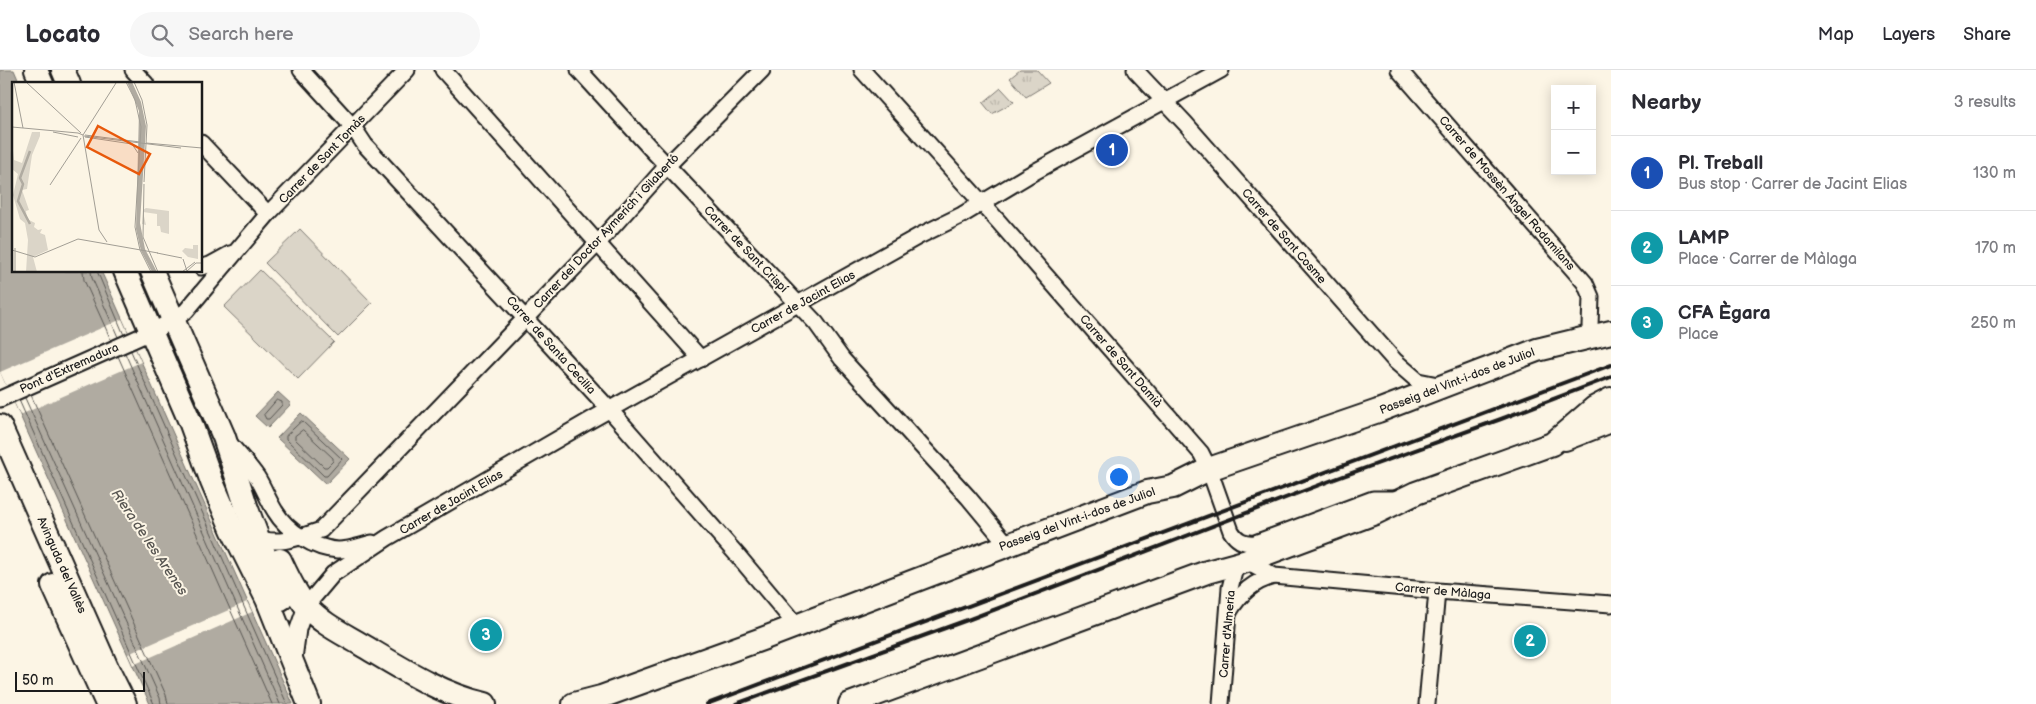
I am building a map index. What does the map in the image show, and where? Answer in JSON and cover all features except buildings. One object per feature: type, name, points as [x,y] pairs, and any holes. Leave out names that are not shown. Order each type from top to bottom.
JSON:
[{"type":"street","points":[[36,70],[41,82]]},
{"type":"street","points":[[63,70],[68,82]]},
{"type":"street","points":[[133,70],[144,82]]},
{"type":"street","name":"Carrer de Santa Cecilia","points":[[301,70],[353,127],[365,145],[610,410],[796,625]]},
{"type":"street","name":"Carrer de Sant Tomàs","points":[[174,320],[198,299],[268,214],[408,70]]},
{"type":"street","points":[[443,70],[701,359]]},
{"type":"street","name":"Carrer de Sant Crispí","points":[[579,70],[667,166],[799,304],[816,323],[842,359],[968,497],[1006,544]]},
{"type":"street","name":"Carrer del Doctor Aymerich i Gilabertó","points":[[301,537],[321,530],[598,243],[667,166],[762,70]]},
{"type":"street","name":"Carrer de Sant Damià","points":[[862,70],[981,202],[1201,453],[1209,469],[1231,531],[1236,539],[1248,544],[1261,542],[1373,499],[1402,499]]},
{"type":"street","name":"Carrer de Sant Cosme","points":[[1136,70],[1395,361],[1418,381],[1443,386]]},
{"type":"street","name":"Carrer de Jacint Elias","points":[[293,668],[296,639],[306,606],[332,574],[388,538],[610,410],[919,236],[962,215],[981,202],[1222,70]]},
{"type":"street","name":"Carrer de Mossèn Àngel Rodamilans","points":[[1398,70],[1586,283],[1600,329]]},
{"type":"street","points":[[202,144],[268,214]]},
{"type":"street","name":"Carrer de Sant Tomàs","points":[[202,267],[210,265],[238,250]]},
{"type":"street","points":[[125,272],[145,335],[220,478],[241,524],[248,533],[265,540],[286,541],[301,537]]},
{"type":"street","points":[[152,272],[265,540],[296,639],[324,704]]},
{"type":"street","name":"Passeig del Vint-i-dos de Juliol","points":[[574,704],[602,697],[1146,492],[1173,487],[1209,469],[1378,411],[1537,350],[1600,329],[1611,315]]},
{"type":"street","points":[[145,335],[174,320]]},
{"type":"street","name":"Pont d'Extremadura","points":[[3,397],[145,335]]},
{"type":"street","points":[[1552,444],[1594,408],[1611,399]]},
{"type":"street","points":[[855,703],[1207,572],[1242,563],[1375,513],[1402,499],[1611,422]]},
{"type":"street","points":[[191,424],[228,522],[267,599],[309,704]]},
{"type":"street","name":"Avinguda del Vallès","points":[[0,426],[124,704]]},
{"type":"street","name":"Carrer de Jacint Elias","points":[[227,447],[255,474],[276,512],[290,529],[301,537],[325,548],[337,550],[352,549],[388,538]]},
{"type":"street","name":"Avinguda del Vallès","points":[[0,462],[107,704]]},
{"type":"street","points":[[265,540],[306,606],[334,630],[402,669],[450,692],[485,704]]},
{"type":"street","name":"Carrer de Màlaga","points":[[1242,563],[1274,576],[1611,604]]},
{"type":"street","name":"Carrer d'Almeria","points":[[1220,704],[1230,588],[1242,563]]},
{"type":"street","name":"Carrer de Màlaga","points":[[1228,613],[1235,601],[1247,589],[1261,579],[1274,576]]},
{"type":"street","points":[[1427,704],[1437,591]]},
{"type":"green space","points":[[1020,70],[1037,70],[1049,83],[1026,97],[1010,78]]},
{"type":"green space","points":[[1001,88],[1014,102],[992,114],[983,103]]},
{"type":"green space","points":[[300,229],[372,303],[338,337],[265,263]]},
{"type":"green space","points":[[260,270],[334,342],[298,379],[224,307]]},
{"type":"water","name":"Riera de les Arenes","points":[[0,70],[14,70],[19,82],[12,82],[12,272],[101,272],[293,704],[150,704],[0,371]]},
{"type":"water","points":[[278,392],[291,404],[268,428],[255,416]]},
{"type":"water","points":[[301,413],[350,459],[326,484],[277,438]]},
{"type":"pier","points":[[122,319],[141,362],[20,415],[0,372]]},
{"type":"pier","points":[[247,602],[252,612],[133,665],[128,654]]},
{"type":"railway","points":[[707,704],[1611,365]]},
{"type":"railway","points":[[736,704],[970,619],[1335,479],[1611,377]]},
{"type":"place","name":"Pl. Treball","points":[[1112,150]]},
{"type":"place","name":"CFA Ègara","points":[[486,635]]},
{"type":"place","name":"LAMP","points":[[1530,641]]}]
